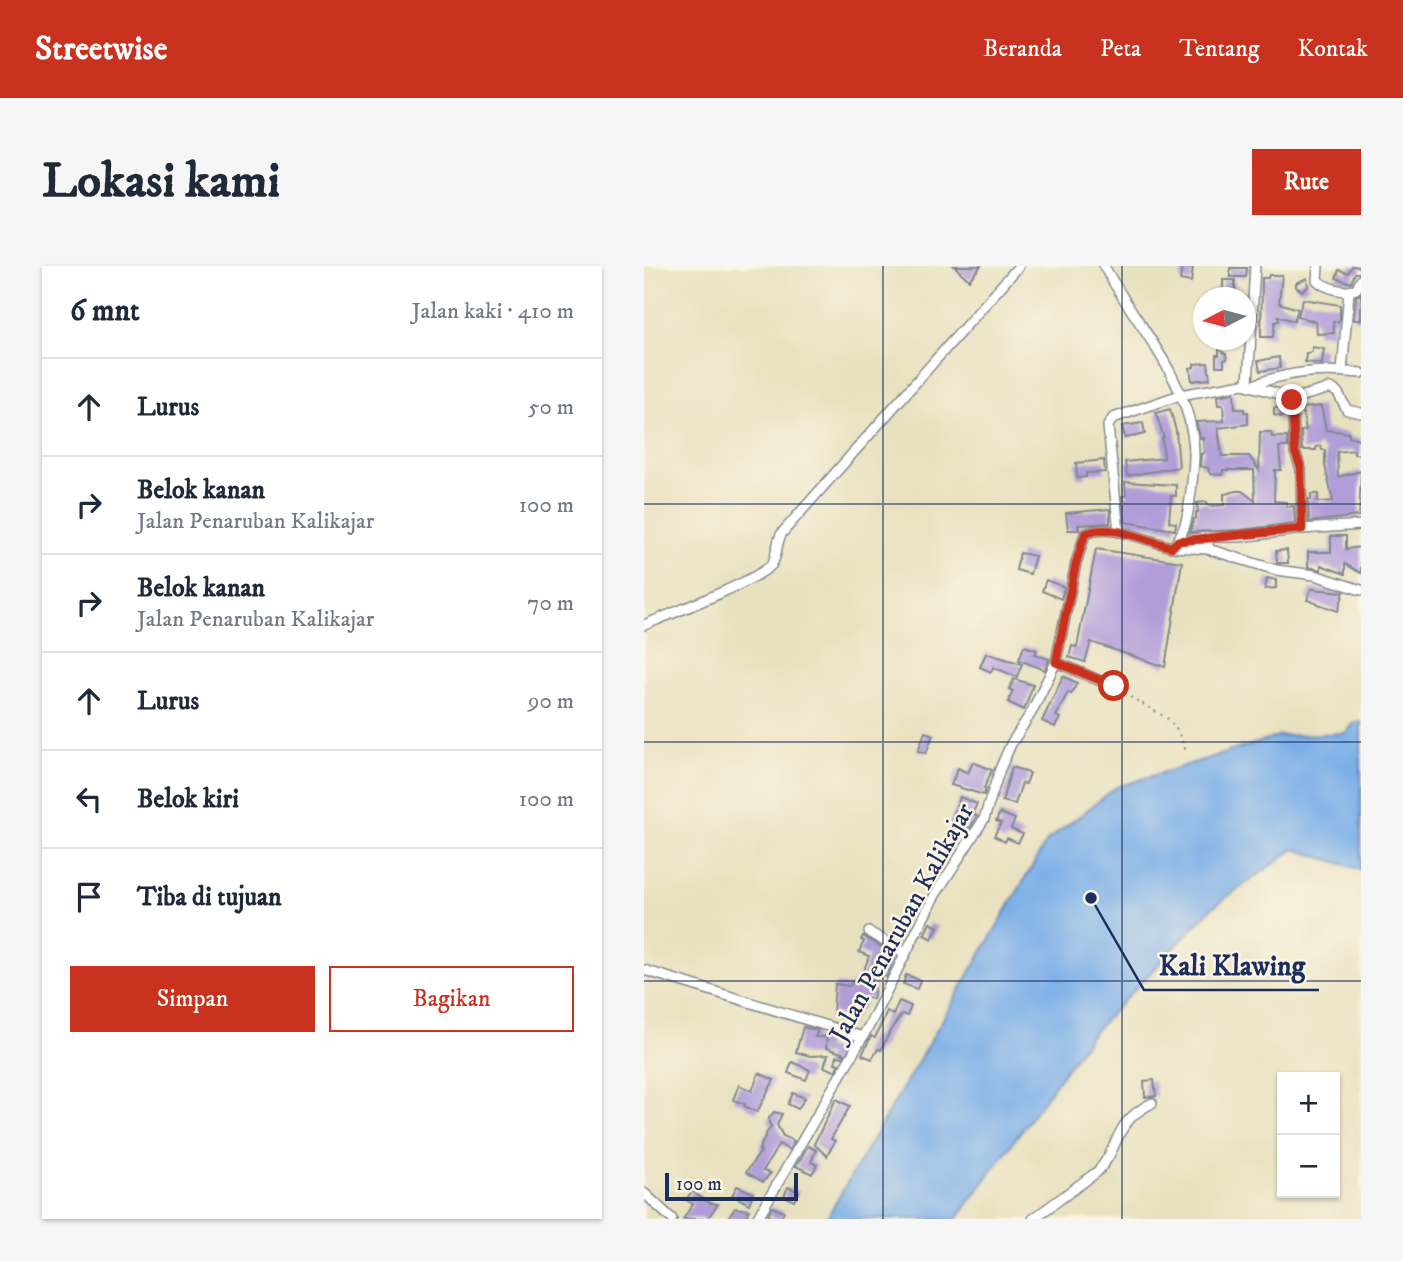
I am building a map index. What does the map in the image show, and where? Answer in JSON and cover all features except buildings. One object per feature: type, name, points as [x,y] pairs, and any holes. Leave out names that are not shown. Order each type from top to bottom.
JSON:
[{"type":"street","points":[[644,625],[769,568],[774,561],[782,533],[1018,266]]},
{"type":"street","points":[[1104,266],[1171,375],[1191,425],[1194,460],[1187,518],[1175,544]]},
{"type":"street","points":[[1249,385],[1255,266]]},
{"type":"street","points":[[1318,266],[1319,282],[1357,288],[1342,371]]},
{"type":"street","points":[[1119,532],[1109,421],[1113,418],[1180,395],[1249,385],[1306,370],[1361,373]]},
{"type":"street","points":[[1249,385],[1292,399],[1331,388],[1338,393],[1347,410],[1361,413]]},
{"type":"street","points":[[1292,399],[1295,452],[1301,468],[1302,529]]},
{"type":"street","points":[[1175,544],[1208,537],[1240,537],[1361,525]]},
{"type":"street","name":"Jalan Penaruban Kalikajar","points":[[757,1219],[863,1037],[935,895],[984,819],[1011,744],[1031,713],[1056,662],[1085,534],[1091,531],[1119,532],[1175,544]]},
{"type":"street","points":[[1208,537],[1208,549]]},
{"type":"street","points":[[1175,544],[1208,549],[1276,570],[1315,575],[1361,590]]},
{"type":"street","points":[[1056,662],[1098,680]]},
{"type":"street","points":[[869,932],[905,953]]},
{"type":"street","points":[[644,970],[863,1037]]},
{"type":"street","points":[[1033,1219],[1097,1172],[1122,1126],[1130,1117],[1152,1104]]},
{"type":"street","points":[[644,1193],[661,1215],[672,1219]]},
{"type":"path","points":[[1098,680],[1114,686],[1167,718],[1177,730],[1186,753]]},
{"type":"water","points":[[1355,722],[1361,722],[1361,870],[1294,849],[1213,907],[1091,1035],[957,1219],[826,1219],[1047,841],[1117,787],[1279,736],[1346,733]]},
{"type":"place","name":"Kali Klawing","points":[[1091,898]]},
{"type":"route","points":[[1114,686],[1056,662],[1076,563],[1085,534],[1091,531],[1119,532],[1172,547],[1178,541],[1302,529],[1301,468],[1295,452],[1292,400]]}]
